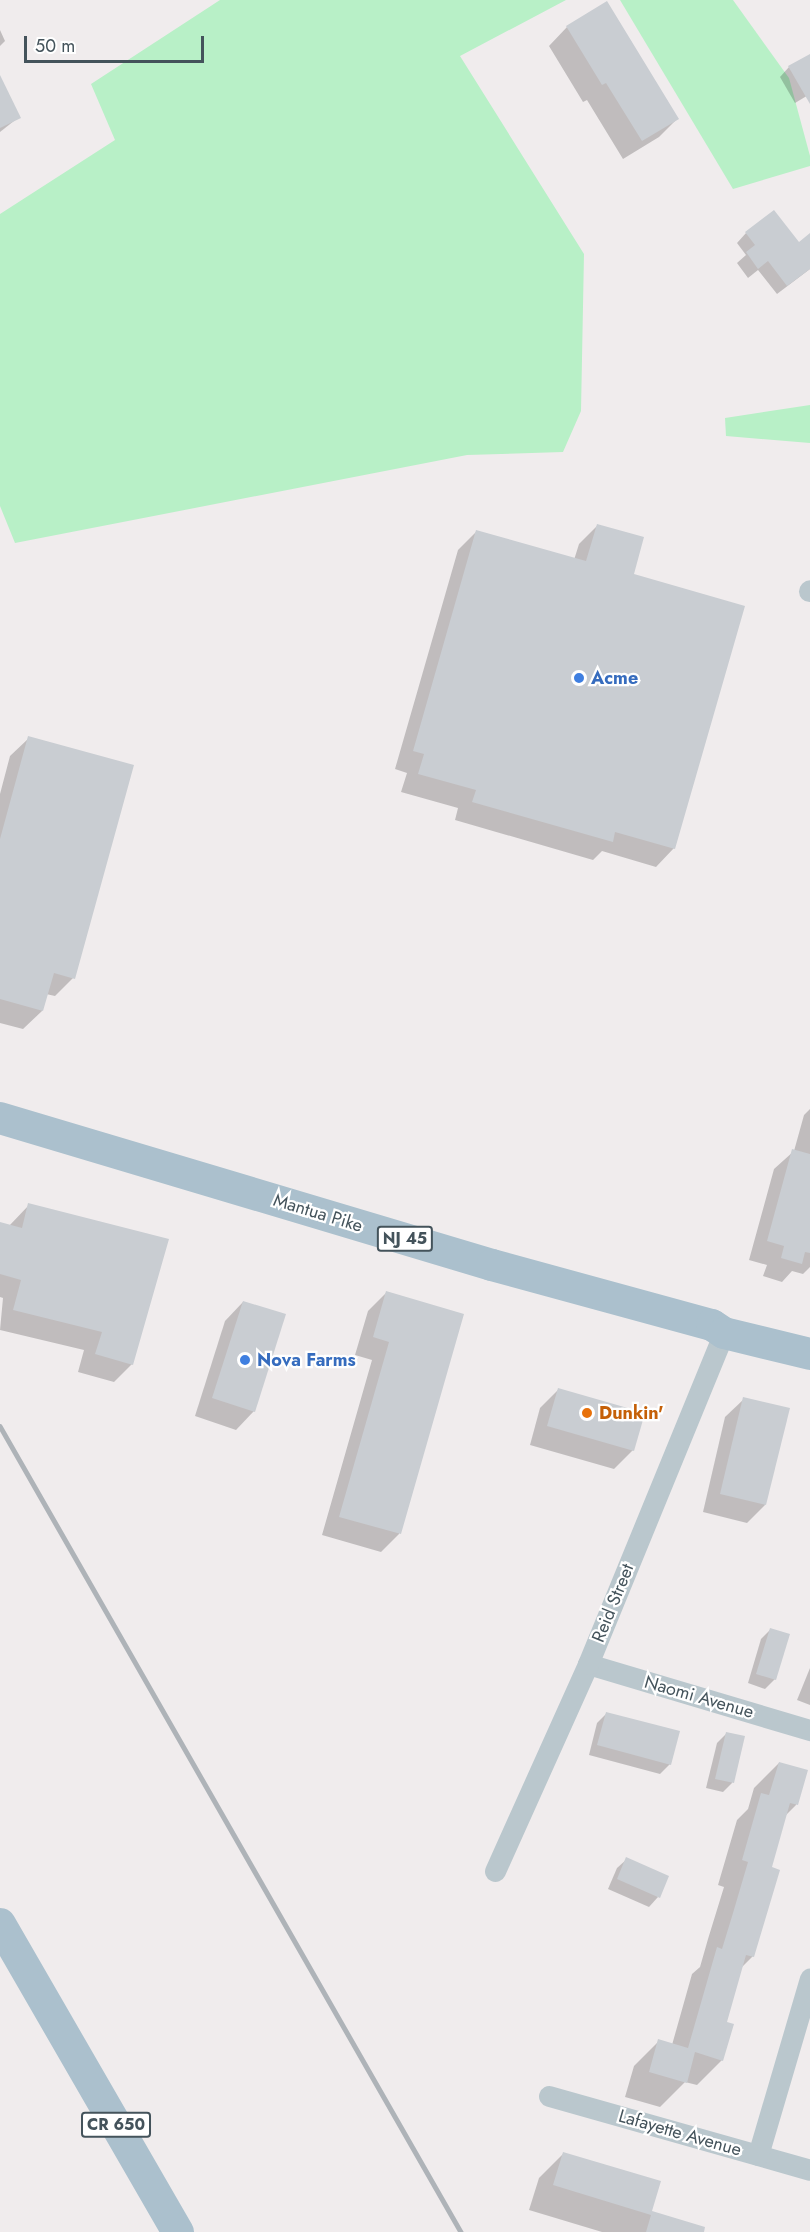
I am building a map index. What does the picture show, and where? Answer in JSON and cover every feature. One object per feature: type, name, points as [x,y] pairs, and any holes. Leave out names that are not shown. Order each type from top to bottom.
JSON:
[{"type":"main road","name":"Mantua Pike","points":[[0,1118],[492,1265],[712,1325],[724,1333],[810,1354]]},
{"type":"main road","name":"CR 650","points":[[0,1924],[178,2232]]},
{"type":"street","name":"Reid Street","points":[[495,1871],[588,1664],[724,1333]]},
{"type":"street","name":"Naomi Avenue","points":[[588,1664],[810,1730]]},
{"type":"street","points":[[758,2155],[810,1978]]},
{"type":"street","name":"Lafayette Avenue","points":[[549,2096],[810,2170]]},
{"type":"green space","points":[[220,0],[566,0],[460,56],[584,254],[581,411],[563,452],[467,455],[15,543],[0,506],[0,214],[115,140],[91,84]]},
{"type":"green space","points":[[620,0],[733,0],[789,78],[810,156],[810,166],[733,189]]},
{"type":"green space","points":[[810,405],[810,443],[726,436],[725,418]]},
{"type":"building","points":[[607,1],[679,119],[642,141],[606,83],[602,85],[566,26]]},
{"type":"building","points":[[810,54],[810,104],[788,66]]},
{"type":"building","points":[[0,75],[21,118],[0,128]]},
{"type":"building","points":[[774,210],[799,242],[810,233],[810,269],[787,286],[768,261],[758,269],[746,252],[755,245],[745,232]]},
{"type":"building","name":"Acme","points":[[597,524],[644,537],[634,574],[745,606],[675,849],[615,832],[613,842],[472,802],[476,790],[418,774],[424,754],[413,751],[476,530],[586,561]]},
{"type":"building","points":[[28,736],[134,765],[75,979],[54,973],[43,1011],[0,999],[0,839]]},
{"type":"building","points":[[792,1149],[810,1154],[810,1253],[805,1252],[802,1264],[781,1258],[784,1246],[767,1241]]},
{"type":"building","points":[[28,1203],[169,1239],[133,1365],[95,1354],[102,1332],[13,1310],[21,1280],[0,1274],[0,1222],[22,1228]]},
{"type":"building","points":[[386,1291],[464,1314],[401,1534],[339,1517],[389,1342],[373,1337]]},
{"type":"building","points":[[243,1301],[286,1314],[255,1412],[212,1398]]},
{"type":"building","points":[[558,1388],[645,1413],[634,1451],[547,1426]]},
{"type":"building","points":[[743,1397],[790,1408],[766,1505],[720,1494]]},
{"type":"building","points":[[770,1628],[790,1634],[776,1680],[756,1674]]},
{"type":"building","points":[[606,1712],[680,1731],[671,1765],[597,1745]]},
{"type":"building","points":[[726,1732],[745,1736],[734,1783],[715,1779]]},
{"type":"building","points":[[779,1762],[808,1770],[798,1805],[790,1803],[772,1867],[780,1870],[754,1957],[746,1955],[727,2022],[734,2024],[723,2061],[695,2052],[687,2083],[649,2072],[658,2039],[688,2048],[717,1947],[722,1949],[748,1862],[742,1860],[761,1793],[769,1795]]},
{"type":"building","points":[[626,1857],[669,1876],[660,1898],[617,1879]]},
{"type":"building","points":[[563,2152],[661,2181],[652,2211],[705,2227],[704,2232],[646,2232],[651,2215],[553,2185]]},
{"type":"railway","points":[[0,1426],[461,2232]]},
{"type":"place","name":"Acme","points":[[579,678]]},
{"type":"place","name":"Nova Farms","points":[[245,1360]]},
{"type":"place","name":"Dunkin'","points":[[587,1413]]}]
